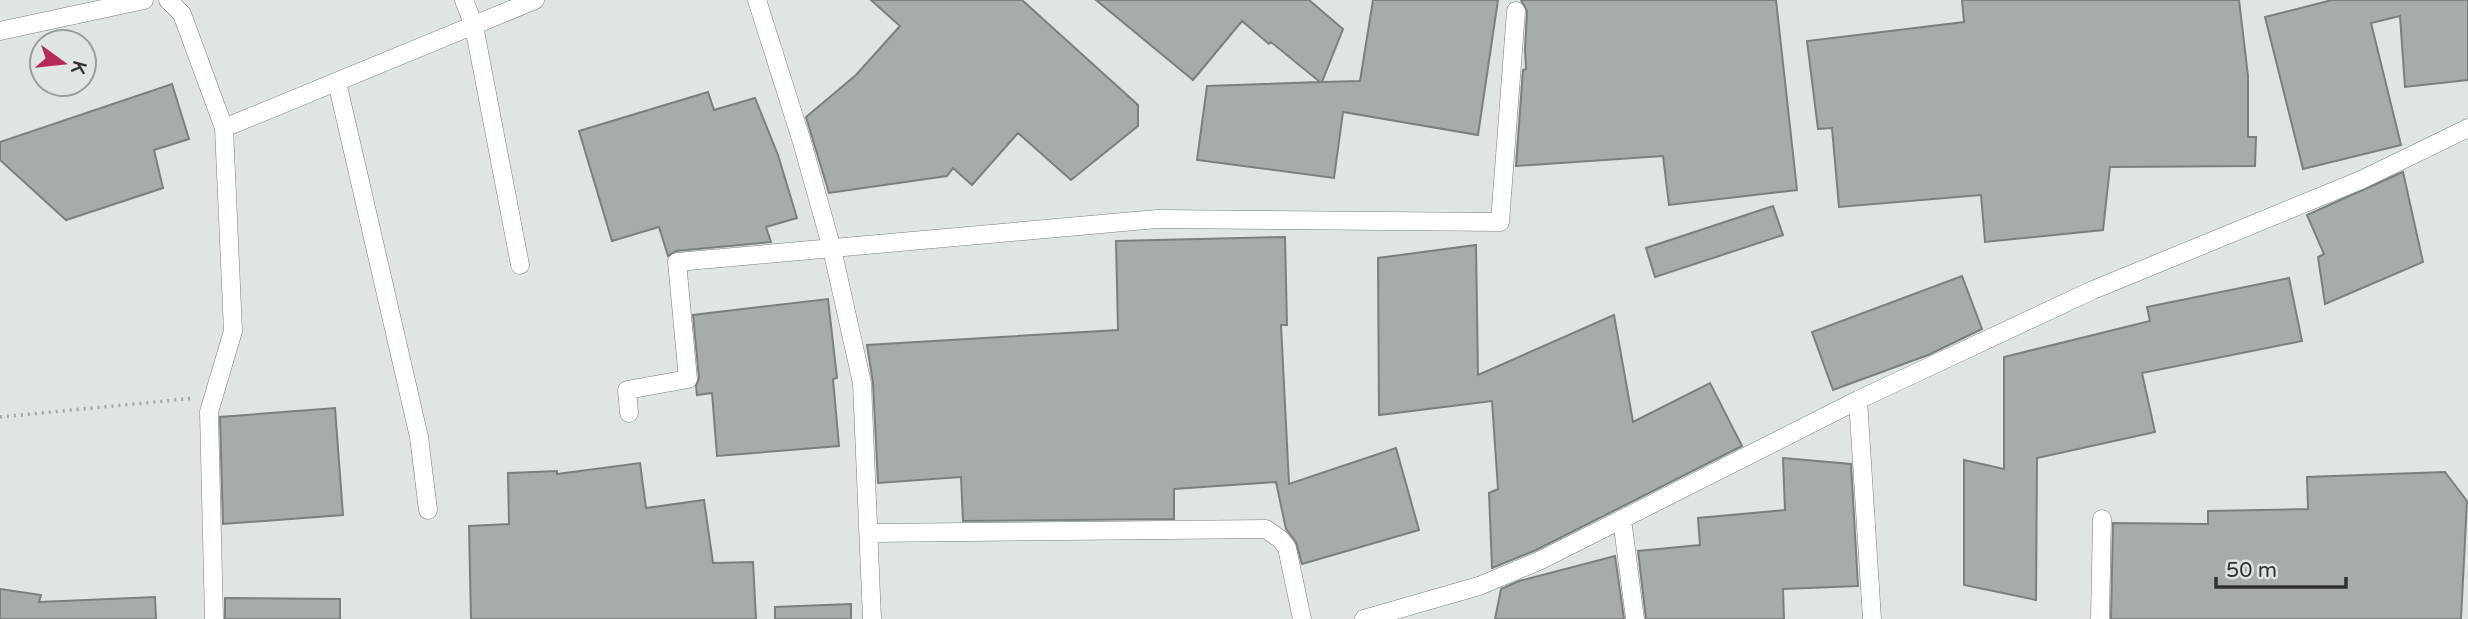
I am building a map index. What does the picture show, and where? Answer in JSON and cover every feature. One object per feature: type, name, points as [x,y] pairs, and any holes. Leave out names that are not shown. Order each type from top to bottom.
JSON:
[{"type":"street","points":[[0,31],[144,0]]},
{"type":"street","points":[[168,0],[182,14],[225,128],[233,331],[209,412],[214,619]]},
{"type":"street","points":[[464,0],[474,26],[520,265]]},
{"type":"street","points":[[225,128],[535,0]]},
{"type":"street","points":[[757,0],[802,142],[832,249],[862,383],[872,619]]},
{"type":"street","points":[[628,412],[627,390],[688,379],[677,262],[1157,219],[1500,222],[1516,11]]},
{"type":"street","points":[[337,82],[419,437],[428,510]]},
{"type":"street","points":[[1364,619],[1479,586],[1541,560],[1858,400],[2093,290],[2361,180],[2468,128]]},
{"type":"street","points":[[1858,400],[1872,619]]},
{"type":"street","points":[[1622,519],[1635,619]]},
{"type":"street","points":[[2100,619],[2102,519]]},
{"type":"street","points":[[870,533],[1266,529],[1280,538],[1287,548],[1302,619]]},
{"type":"path","points":[[0,417],[214,396]]},
{"type":"building","points":[[871,0],[1022,0],[1138,105],[1138,126],[1071,180],[1018,133],[972,185],[953,168],[947,176],[829,193],[806,117],[856,75],[900,26]]},
{"type":"building","points":[[1096,0],[1309,0],[1343,29],[1322,82],[1360,81],[1373,0],[1498,0],[1478,135],[1343,112],[1334,178],[1197,160],[1207,86],[1320,82],[1242,21],[1193,80]]},
{"type":"building","points":[[1521,0],[1776,0],[1797,190],[1669,205],[1663,156],[1516,166],[1523,70],[1526,69],[1527,11]]},
{"type":"building","points":[[1962,0],[2239,0],[2248,76],[2248,137],[2256,137],[2255,166],[2110,167],[2103,230],[1985,242],[1981,195],[1839,207],[1832,128],[1818,129],[1807,41],[1964,22]]},
{"type":"building","points":[[2332,0],[2468,0],[2468,80],[2405,87],[2400,16],[2371,23],[2401,145],[2303,169],[2265,17]]},
{"type":"building","points":[[172,84],[189,139],[154,150],[163,188],[66,220],[0,160],[0,142]]},
{"type":"building","points":[[708,92],[714,110],[755,98],[778,155],[797,218],[766,227],[771,242],[676,251],[668,256],[659,227],[612,241],[579,131]]},
{"type":"building","points":[[2403,172],[2423,262],[2325,304],[2318,257],[2324,254],[2307,215]]},
{"type":"building","points":[[1773,206],[1783,235],[1655,277],[1646,248]]},
{"type":"building","points":[[1285,237],[1287,325],[1281,325],[1289,484],[1396,448],[1419,530],[1302,564],[1296,542],[1286,529],[1276,482],[1174,489],[1174,519],[963,521],[961,477],[878,483],[873,383],[867,345],[1118,330],[1116,241]]},
{"type":"building","points":[[1476,245],[1478,375],[1614,315],[1633,422],[1710,383],[1742,446],[1536,550],[1492,568],[1489,493],[1498,489],[1492,401],[1379,415],[1378,258]]},
{"type":"building","points":[[1962,276],[1982,329],[1928,355],[1833,390],[1812,332]]},
{"type":"building","points":[[2289,278],[2302,341],[2142,373],[2155,432],[2037,458],[2036,600],[1964,585],[1964,460],[2004,469],[2004,357],[2150,321],[2147,307]]},
{"type":"building","points":[[828,299],[837,378],[833,379],[839,446],[717,456],[712,393],[697,395],[699,378],[693,315]]},
{"type":"building","points":[[335,408],[343,515],[223,524],[220,417]]},
{"type":"building","points":[[1783,458],[1851,464],[1858,586],[1783,589],[1784,619],[1646,619],[1638,551],[1700,545],[1698,518],[1785,510]]},
{"type":"building","points":[[640,463],[646,508],[704,500],[713,563],[753,562],[756,619],[471,619],[469,526],[509,524],[508,473],[557,471],[557,474]]},
{"type":"building","points":[[2445,472],[2467,501],[2461,619],[2111,619],[2113,523],[2208,524],[2208,511],[2308,509],[2307,477]]},
{"type":"building","points":[[1615,556],[1624,619],[1495,619],[1501,589],[1519,581]]},
{"type":"building","points":[[0,589],[41,595],[39,602],[155,597],[156,619],[0,619]]},
{"type":"building","points":[[225,598],[340,599],[340,619],[225,619]]},
{"type":"building","points":[[851,604],[851,619],[775,619],[775,607]]}]
